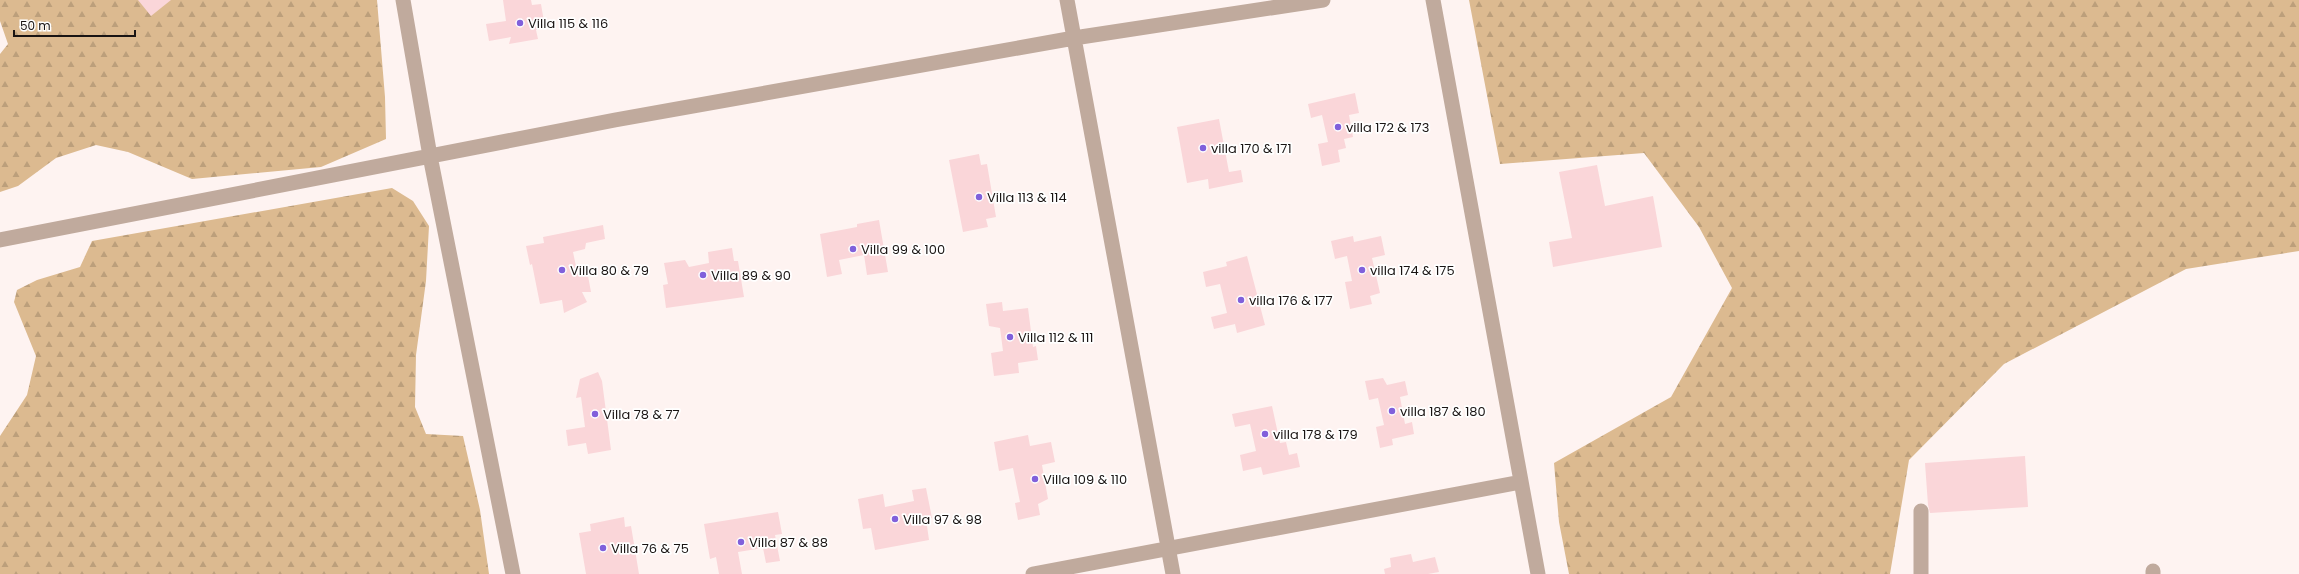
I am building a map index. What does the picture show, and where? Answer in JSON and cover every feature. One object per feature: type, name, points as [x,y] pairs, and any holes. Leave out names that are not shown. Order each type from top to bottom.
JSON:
[{"type":"street","points":[[403,0],[430,156],[513,574]]},
{"type":"street","points":[[1067,0],[1173,574]]},
{"type":"street","points":[[0,240],[615,120],[1074,38],[1323,0]]},
{"type":"street","points":[[1433,0],[1538,574]]},
{"type":"street","points":[[1033,574],[1521,482]]},
{"type":"street","points":[[1921,574],[1922,511]]},
{"type":"green space","points":[[0,0],[377,0],[385,97],[386,139],[321,167],[192,179],[128,152],[96,145],[56,158],[18,186],[0,192],[0,54],[8,44],[0,21]]},
{"type":"green space","points":[[1469,0],[2299,0],[2299,251],[2186,269],[2004,364],[1909,460],[1890,574],[1569,574],[1559,522],[1554,463],[1671,397],[1732,288],[1699,227],[1644,153],[1500,164]]},
{"type":"green space","points":[[392,188],[413,201],[429,226],[426,281],[416,355],[415,407],[426,434],[463,436],[480,510],[489,574],[0,574],[0,436],[27,395],[36,356],[14,302],[17,290],[37,280],[80,267],[92,241]]},
{"type":"building","points":[[138,0],[171,0],[151,16]]},
{"type":"building","name":"Villa 115 & 116","points":[[503,0],[531,0],[532,5],[541,4],[545,28],[536,30],[538,39],[509,44],[511,37],[489,41],[486,24],[506,21]]},
{"type":"building","name":"villa 172 & 173","points":[[1355,93],[1359,113],[1349,115],[1353,137],[1344,139],[1346,148],[1338,150],[1340,162],[1322,166],[1318,144],[1328,142],[1322,115],[1311,118],[1308,104]]},
{"type":"building","name":"villa 170 & 171","points":[[1219,119],[1229,172],[1241,170],[1243,182],[1209,189],[1208,179],[1187,183],[1177,127]]},
{"type":"building","name":"Villa 113 & 114","points":[[979,154],[981,165],[987,164],[996,217],[986,219],[988,227],[963,232],[949,160]]},
{"type":"building","points":[[1597,165],[1605,206],[1653,196],[1662,247],[1553,267],[1549,242],[1572,238],[1559,172]]},
{"type":"building","name":"Villa 99 & 100","points":[[879,220],[888,272],[867,275],[864,255],[839,260],[842,274],[827,277],[820,234],[857,227],[857,224]]},
{"type":"building","name":"Villa 80 & 79","points":[[603,225],[605,239],[586,243],[585,249],[573,252],[578,276],[588,276],[591,292],[582,292],[587,302],[564,313],[562,300],[540,304],[532,264],[530,265],[526,246],[544,243],[543,237]]},
{"type":"building","name":"villa 174 & 175","points":[[1353,236],[1354,242],[1381,236],[1385,255],[1372,258],[1380,293],[1370,296],[1372,304],[1350,309],[1345,282],[1352,281],[1347,256],[1335,259],[1331,241]]},
{"type":"building","name":"Villa 89 & 90","points":[[732,248],[734,261],[738,261],[744,297],[666,308],[663,285],[668,284],[664,263],[685,260],[689,267],[709,263],[708,252]]},
{"type":"building","name":"villa 176 & 177","points":[[1247,256],[1265,325],[1237,333],[1235,324],[1214,329],[1211,317],[1227,313],[1220,284],[1206,287],[1203,272],[1227,266],[1226,262]]},
{"type":"building","name":"Villa 112 & 111","points":[[1002,302],[1003,311],[1028,308],[1033,347],[1036,346],[1038,360],[1018,363],[1019,373],[994,376],[991,353],[1003,351],[1000,328],[989,326],[986,304]]},
{"type":"building","name":"Villa 78 & 77","points":[[598,372],[602,381],[611,450],[588,454],[586,443],[568,446],[566,430],[585,427],[581,397],[576,398],[580,379]]},
{"type":"building","name":"villa 187 & 180","points":[[1383,378],[1387,385],[1405,381],[1408,395],[1400,397],[1405,424],[1412,422],[1414,434],[1392,439],[1393,445],[1380,448],[1376,427],[1384,425],[1378,398],[1369,400],[1365,381]]},
{"type":"building","name":"villa 178 & 179","points":[[1272,406],[1280,443],[1286,442],[1289,455],[1297,453],[1300,467],[1263,475],[1261,467],[1243,471],[1240,455],[1256,451],[1250,424],[1235,427],[1232,414]]},
{"type":"building","name":"Villa 109 & 110","points":[[1028,435],[1030,446],[1051,442],[1055,462],[1042,465],[1048,499],[1038,504],[1040,515],[1018,520],[1015,503],[1020,502],[1013,468],[999,471],[994,442]]},
{"type":"building","points":[[2025,456],[2028,507],[1930,513],[1925,463]]},
{"type":"building","name":"Villa 97 & 98","points":[[926,488],[932,518],[926,519],[929,540],[875,550],[871,528],[863,529],[858,499],[883,494],[885,507],[914,501],[912,490]]},
{"type":"building","name":"Villa 87 & 88","points":[[778,512],[782,534],[775,535],[780,561],[766,563],[763,548],[738,552],[742,574],[719,574],[716,557],[710,559],[704,524]]},
{"type":"building","name":"Villa 76 & 75","points":[[624,517],[625,527],[631,526],[639,574],[586,574],[579,533],[591,531],[590,524]]},
{"type":"building","points":[[1411,554],[1413,562],[1435,557],[1439,572],[1428,574],[1385,574],[1384,569],[1391,567],[1390,558]]},
{"type":"place","name":"Villa 115 & 116","points":[[520,23]]},
{"type":"place","name":"villa 172 & 173","points":[[1338,127]]},
{"type":"place","name":"villa 170 & 171","points":[[1203,148]]},
{"type":"place","name":"Villa 113 & 114","points":[[979,197]]},
{"type":"place","name":"Villa 99 & 100","points":[[853,249]]},
{"type":"place","name":"Villa 80 & 79","points":[[562,270]]},
{"type":"place","name":"villa 174 & 175","points":[[1362,270]]},
{"type":"place","name":"Villa 89 & 90","points":[[703,275]]},
{"type":"place","name":"villa 176 & 177","points":[[1241,300]]},
{"type":"place","name":"Villa 112 & 111","points":[[1010,337]]},
{"type":"place","name":"villa 187 & 180","points":[[1392,411]]},
{"type":"place","name":"Villa 78 & 77","points":[[595,414]]},
{"type":"place","name":"villa 178 & 179","points":[[1265,434]]},
{"type":"place","name":"Villa 109 & 110","points":[[1035,479]]},
{"type":"place","name":"Villa 97 & 98","points":[[895,519]]},
{"type":"place","name":"Villa 87 & 88","points":[[741,542]]},
{"type":"place","name":"Villa 76 & 75","points":[[603,548]]}]
